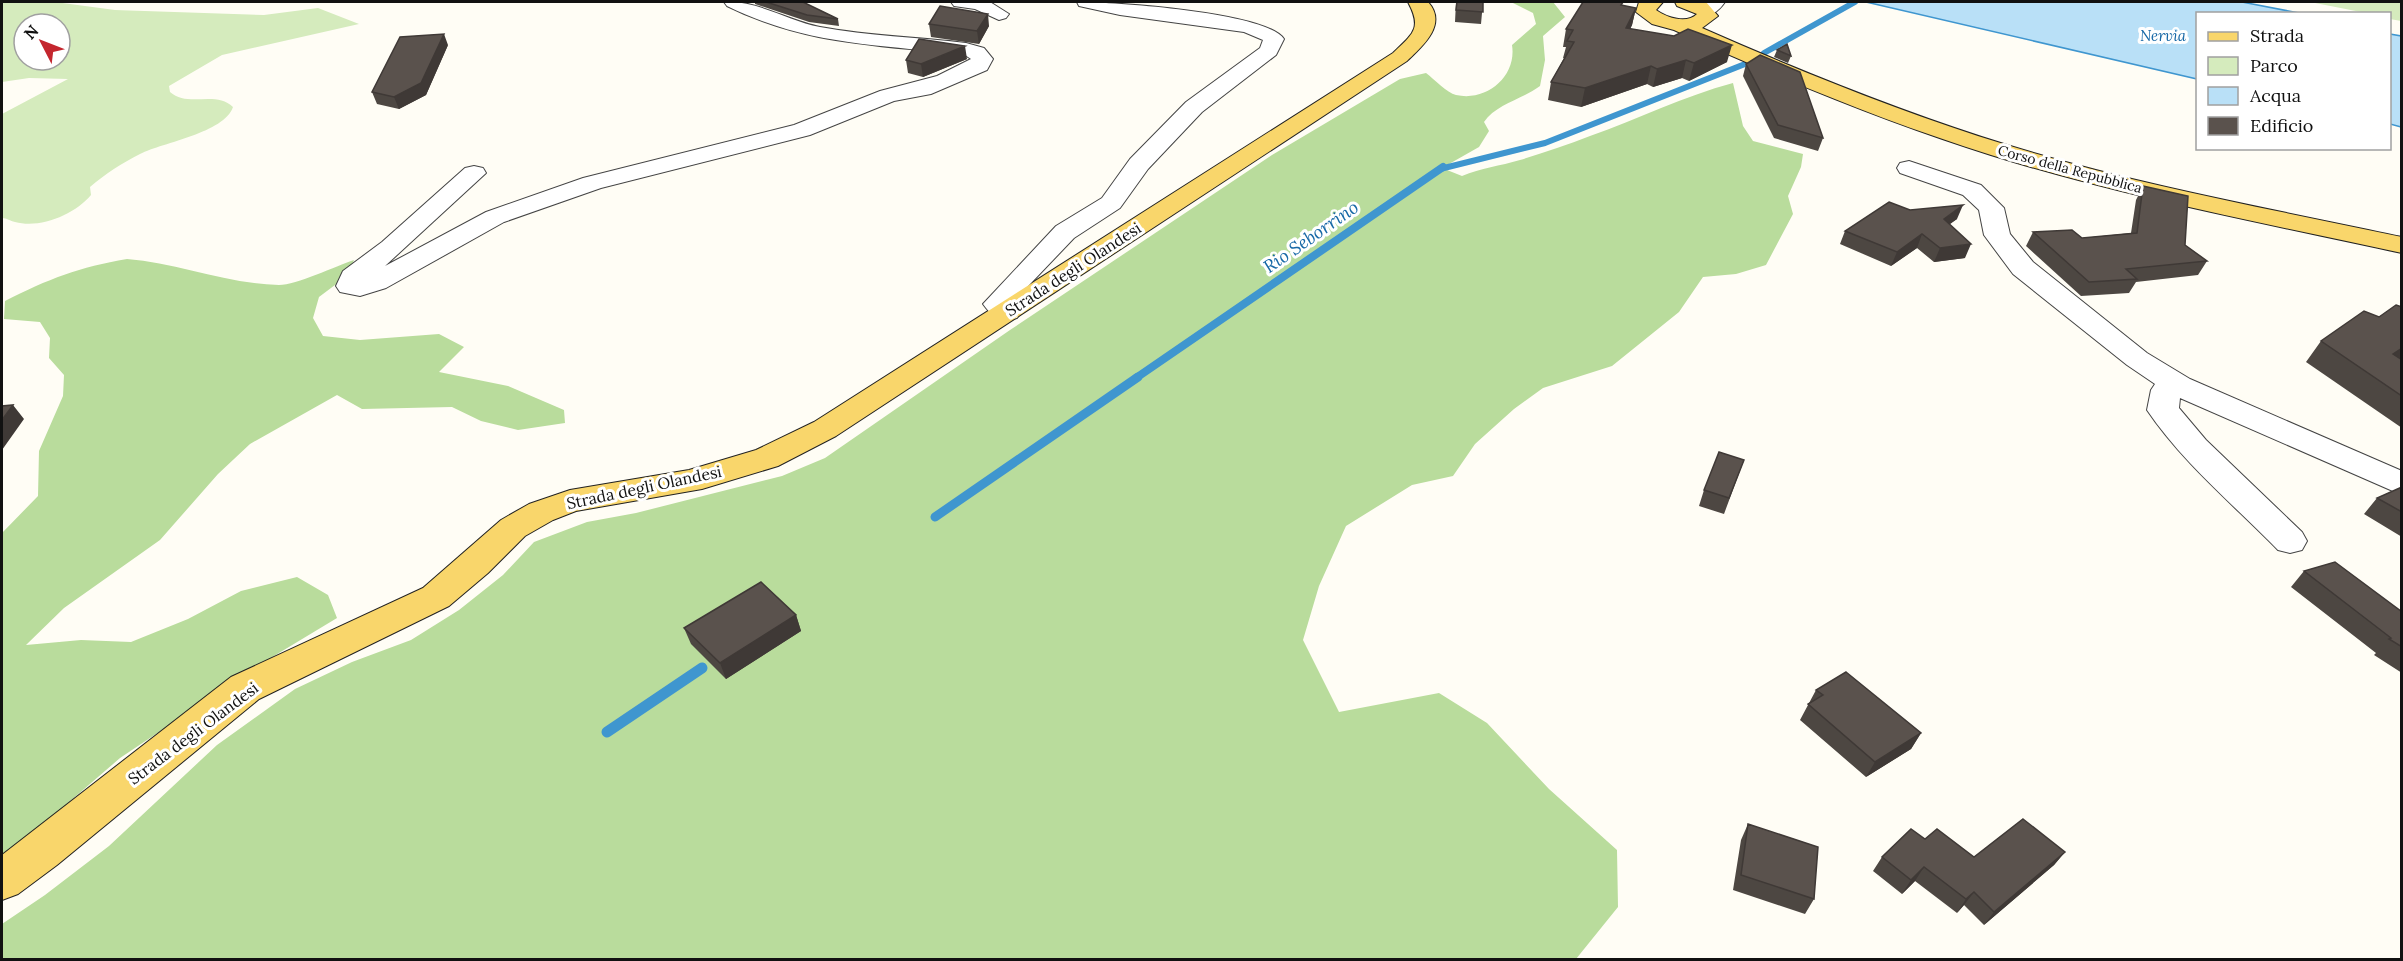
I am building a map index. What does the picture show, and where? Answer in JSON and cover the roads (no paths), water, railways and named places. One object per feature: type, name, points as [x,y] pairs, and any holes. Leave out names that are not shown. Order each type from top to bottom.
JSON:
[{"type":"main road","name":"Strada degli Olandesi","points":[[2,880],[42,851],[245,688],[436,597],[476,564],[513,528],[570,501],[690,481],[767,458],[825,429],[1279,132],[1400,57],[1419,39],[1426,22],[1423,8],[1417,2]]},
{"type":"main road","points":[[1684,2],[1710,9]]},
{"type":"main road","points":[[1624,8],[1652,9]]},
{"type":"main road","name":"Corso della Repubblica","points":[[1652,9],[1677,24],[1749,56],[1912,122],[2046,164],[2144,189],[2402,245]]},
{"type":"main road","points":[[1677,24],[1694,24],[1710,9]]},
{"type":"main road","name":"Corso della Repubblica","points":[[1710,9],[1749,56]]},
{"type":"street","points":[[474,173],[391,248],[353,277],[350,286],[360,288],[376,282],[456,236],[506,213],[592,183],[802,130],[888,96],[923,89],[945,81],[979,65],[982,59],[977,52],[966,49],[862,40],[804,31],[765,18],[734,2]]},
{"type":"street","points":[[961,2],[981,4],[999,14]]},
{"type":"street","points":[[1007,312],[997,304],[1065,232],[1112,202],[1139,164],[1194,107],[1269,51],[1274,39],[1267,33],[1248,26],[1120,9],[1086,2]]},
{"type":"street","points":[[1909,168],[1977,195],[1990,208],[1997,235],[2023,268],[2137,358],[2179,386],[2402,484]]},
{"type":"street","points":[[2179,386],[2166,390],[2163,410],[2195,447],[2290,541]]},
{"type":"water","name":"Nervia","points":[[1866,2],[2242,2],[2294,12],[2196,12],[2196,79]]},
{"type":"water","points":[[2391,34],[2401,36],[2401,127],[2391,124]]},
{"type":"waterway","points":[[1764,53],[1855,2]]},
{"type":"waterway","name":"Rio Seborrino","points":[[1440,169],[1545,143],[1745,64]]},
{"type":"waterway","name":"Rio Seborrino","points":[[1136,378],[1440,169]]},
{"type":"waterway","name":"Rio Seborrino","points":[[935,517],[1138,377]]},
{"type":"waterway","name":"Rio Seborrino","points":[[607,732],[702,668]]}]
